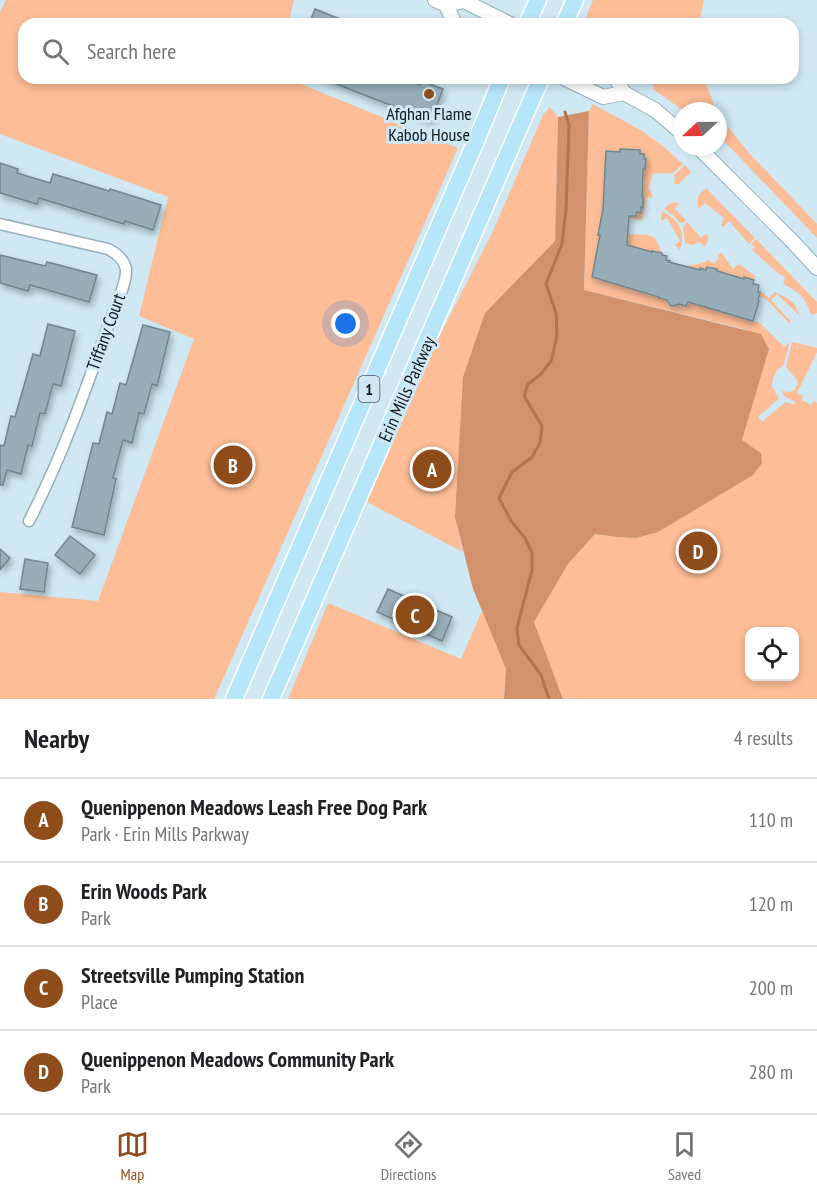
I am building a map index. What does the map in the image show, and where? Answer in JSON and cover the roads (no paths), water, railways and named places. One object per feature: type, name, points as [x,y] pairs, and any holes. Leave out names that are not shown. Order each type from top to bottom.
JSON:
[{"type":"main road","points":[[530,18],[538,0]]},
{"type":"main road","points":[[567,18],[575,0]]},
{"type":"main road","name":"Erin Mills Parkway","points":[[234,699],[500,84]]},
{"type":"main road","name":"Erin Mills Parkway","points":[[272,699],[538,84]]},
{"type":"street","points":[[440,2],[464,1],[498,18]]},
{"type":"street","points":[[440,2],[451,18]]},
{"type":"street","points":[[576,84],[603,97],[624,93]]},
{"type":"street","points":[[619,84],[624,93],[655,110],[673,125]]},
{"type":"street","points":[[707,156],[817,268]]},
{"type":"street","name":"Tiffany Court","points":[[0,224],[108,249],[116,253],[126,270],[97,358],[48,486],[29,521]]},
{"type":"waterway","points":[[549,699],[541,675],[519,645],[517,628],[532,570],[532,553],[499,498],[512,472],[532,457],[540,443],[542,426],[524,396],[528,384],[541,374],[551,361],[557,336],[556,313],[546,284],[562,244],[566,209],[569,125],[565,112]]},
{"type":"place","name":"Afghan Flame Kabob House","points":[[429,94]]},
{"type":"place","name":"Erin Woods Park","points":[[233,465]]},
{"type":"place","name":"Quenippenon Meadows Leash Free Dog Park","points":[[432,469]]},
{"type":"place","name":"Quenippenon Meadows Community Park","points":[[698,551]]},
{"type":"place","name":"Streetsville Pumping Station","points":[[415,615]]}]
